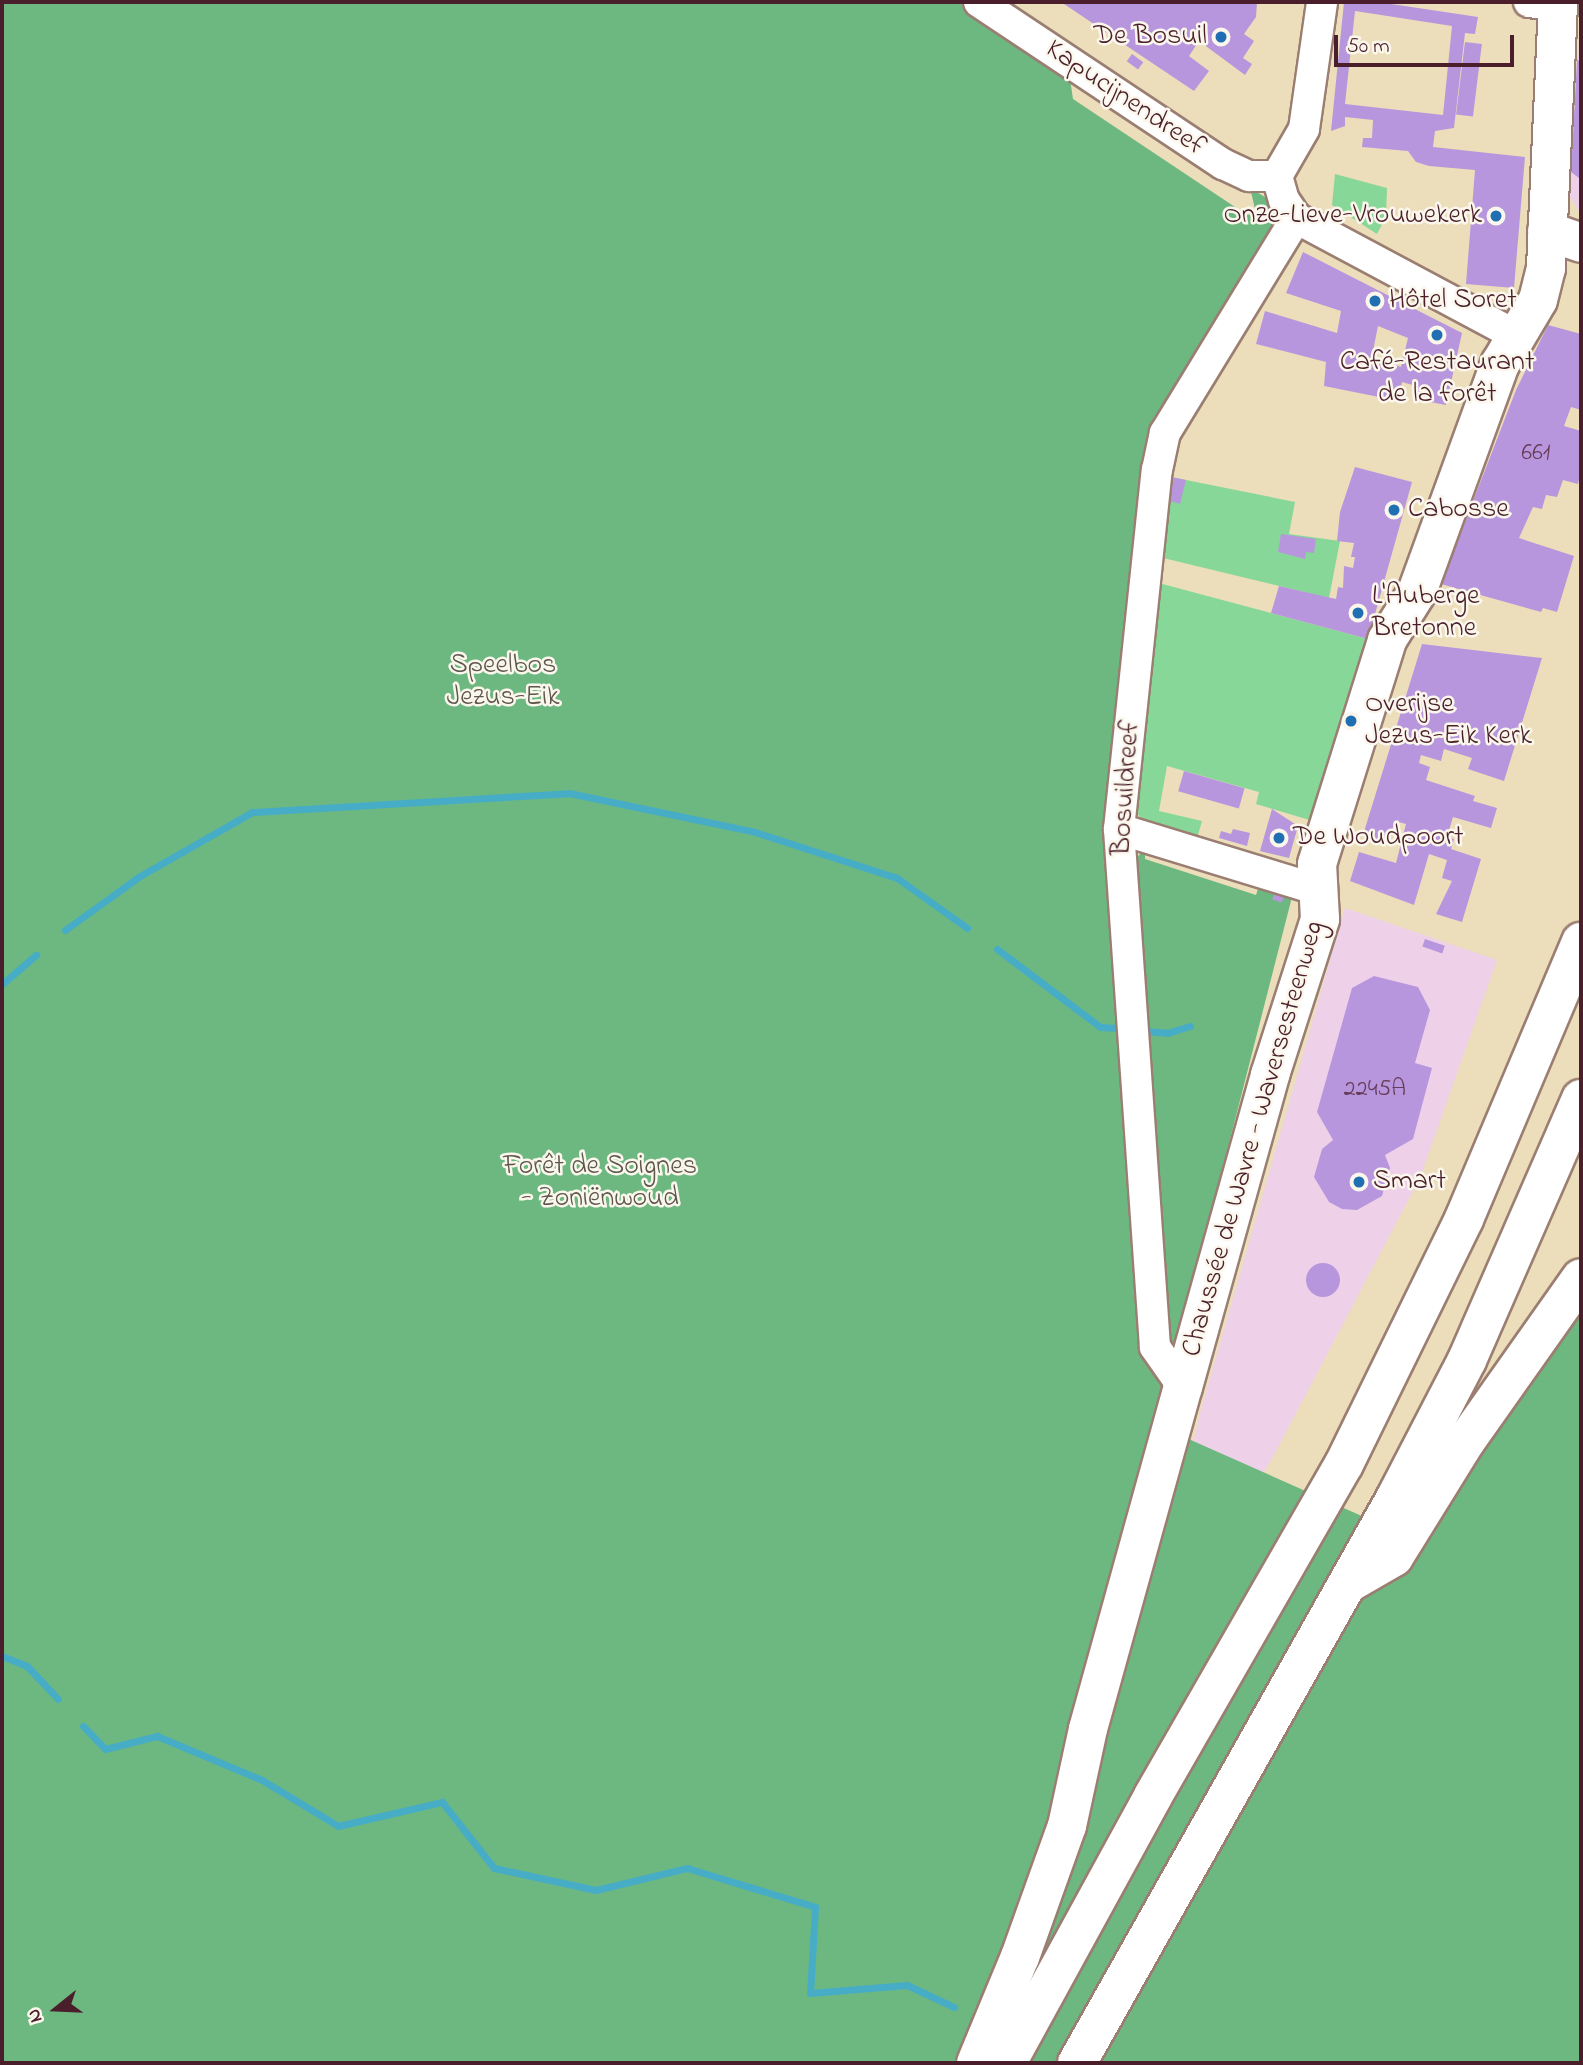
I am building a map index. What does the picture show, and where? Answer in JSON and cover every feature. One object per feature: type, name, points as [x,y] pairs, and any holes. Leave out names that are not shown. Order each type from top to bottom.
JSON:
[{"type":"main road","name":"Chaussée de Wavre - Waversesteenweg","points":[[976,2063],[1020,1957],[1067,1826],[1088,1729],[1175,1376],[1317,930],[1317,864],[1387,640],[1417,592],[1459,466],[1500,364],[1538,300],[1546,268],[1564,237],[1548,3]]},
{"type":"main road","points":[[1007,2063],[1188,1735],[1344,1464],[1413,1328],[1581,942]]},
{"type":"main road","points":[[1077,2063],[1347,1584],[1467,1360],[1581,1100]]},
{"type":"main road","points":[[1347,1584],[1394,1557],[1466,1441],[1581,1278]]},
{"type":"street","name":"Kapucijnendreef","points":[[979,2],[1223,164],[1249,176],[1278,176]]},
{"type":"street","points":[[1322,2],[1304,129],[1278,176],[1284,200],[1296,218],[1517,336]]},
{"type":"street","name":"Bosuildreef","points":[[1175,1376],[1155,1347],[1119,829],[1157,470],[1165,433],[1296,218]]},
{"type":"street","points":[[1119,829],[1318,890]]},
{"type":"shaded area","points":[[1581,8],[1581,215],[1570,197]]},
{"type":"shaded area","points":[[1345,908],[1497,960],[1420,1178],[1274,1455],[1136,1690],[1200,1413]]},
{"type":"green space","name":"Forêt de Soignes - Zoniënwoud","points":[[2,2],[962,2],[1069,72],[1073,99],[1247,215],[1256,213],[1250,188],[1265,197],[1283,230],[1149,434],[1123,644],[1110,814],[1134,860],[1145,849],[1145,859],[1256,895],[1260,882],[1293,893],[1157,1425],[1418,1541],[1581,1303],[1581,2063],[2,2063]]},
{"type":"green space","points":[[1335,174],[1387,188],[1386,217],[1377,234],[1332,205]]},
{"type":"green space","points":[[1166,476],[1295,502],[1289,534],[1340,541],[1329,598],[1159,557]]},
{"type":"green space","points":[[1155,582],[1368,639],[1313,821],[1256,804],[1259,792],[1167,766],[1159,811],[1202,821],[1196,842],[1147,826],[1132,807]]},
{"type":"building","points":[[1061,2],[1257,2],[1256,17],[1244,34],[1254,41],[1243,58],[1252,64],[1245,75],[1199,41],[1189,56],[1209,71],[1194,91]]},
{"type":"building","points":[[1344,2],[1378,2],[1478,17],[1475,34],[1465,33],[1454,128],[1435,131],[1433,147],[1525,157],[1514,288],[1466,284],[1475,170],[1429,166],[1416,162],[1408,151],[1362,147],[1363,138],[1372,138],[1373,120],[1345,117],[1345,126],[1331,131]],"holes":[[[1355,11],[1452,26],[1443,115],[1345,104]]]},
{"type":"building","points":[[1465,42],[1482,44],[1473,117],[1456,114]]},
{"type":"building","points":[[1132,54],[1143,62],[1138,70],[1127,61]]},
{"type":"building","points":[[1577,60],[1581,61],[1579,178],[1571,172]]},
{"type":"building","points":[[1303,252],[1462,333],[1446,405],[1414,399],[1416,386],[1402,382],[1399,401],[1324,386],[1326,362],[1256,344],[1265,311],[1337,333],[1341,311],[1286,293]],"holes":[[[1378,326],[1408,338],[1401,367],[1372,356]]]},
{"type":"building","points":[[1548,325],[1581,334],[1581,410],[1571,407],[1564,426],[1581,431],[1581,471],[1578,484],[1563,480],[1557,497],[1546,495],[1542,509],[1533,507],[1519,538],[1574,556],[1557,612],[1543,608],[1541,612],[1441,584],[1516,390]]},
{"type":"building","points":[[1355,467],[1412,482],[1368,639],[1271,613],[1279,586],[1336,599],[1338,587],[1343,588],[1344,566],[1353,568],[1355,557],[1351,557],[1354,543],[1337,541],[1340,512]]},
{"type":"building","points":[[1166,476],[1186,480],[1180,504],[1163,499]]},
{"type":"building","points":[[1281,534],[1316,539],[1314,553],[1306,552],[1305,559],[1278,552]]},
{"type":"building","points":[[1422,644],[1542,658],[1504,781],[1468,769],[1472,758],[1444,749],[1441,761],[1421,755],[1419,763],[1430,767],[1426,780],[1475,796],[1473,801],[1497,808],[1491,828],[1453,817],[1447,837],[1454,839],[1451,849],[1481,859],[1462,922],[1436,914],[1452,881],[1442,878],[1447,860],[1429,854],[1414,905],[1350,881],[1359,852],[1396,863],[1406,824],[1395,821],[1388,843],[1363,835]]},
{"type":"building","points":[[1184,771],[1245,788],[1239,809],[1178,791]]},
{"type":"building","name":"De Woudpoort","points":[[1272,809],[1298,826],[1289,858],[1260,851]]},
{"type":"building","points":[[1233,829],[1250,833],[1247,846],[1219,838],[1221,831],[1231,834]]},
{"type":"building","points":[[1275,891],[1285,894],[1282,903],[1272,900]]},
{"type":"building","points":[[1425,939],[1445,946],[1442,953],[1422,947]]},
{"type":"building","points":[[1374,976],[1418,987],[1430,1010],[1415,1063],[1432,1068],[1413,1139],[1385,1155],[1390,1168],[1382,1196],[1357,1210],[1342,1209],[1329,1202],[1314,1177],[1322,1149],[1333,1140],[1317,1112],[1352,988]]},
{"type":"building","points":[[1323,1263],[1335,1268],[1340,1280],[1335,1292],[1323,1297],[1311,1292],[1306,1280],[1311,1268]]},
{"type":"waterway","points":[[65,930],[140,876],[252,812],[569,793],[755,832],[897,878],[967,928]]},
{"type":"waterway","points":[[997,949],[1100,1027],[1118,1028]]},
{"type":"waterway","points":[[2,984],[36,955]]},
{"type":"waterway","points":[[1146,1031],[1167,1033],[1190,1026]]},
{"type":"waterway","points":[[2,1656],[27,1666],[58,1699]]},
{"type":"waterway","points":[[83,1726],[105,1749],[157,1736],[262,1780],[338,1826],[442,1802],[494,1868],[596,1890],[687,1868],[815,1907],[810,1993],[907,1985],[954,2007]]},
{"type":"place","name":"De Bosuil","points":[[1221,37]]},
{"type":"place","name":"Onze-Lieve-Vrouwekerk","points":[[1496,216]]},
{"type":"place","name":"Hôtel Soret","points":[[1375,301]]},
{"type":"place","name":"Café-Restaurant de la forêt","points":[[1437,335]]},
{"type":"place","name":"Cabosse","points":[[1394,510]]},
{"type":"place","name":"L'Auberge Bretonne","points":[[1358,613]]},
{"type":"place","name":"Overijse Jezus-Eik Kerk","points":[[1351,721]]},
{"type":"place","name":"De Woudpoort","points":[[1279,838]]},
{"type":"place","name":"Smart","points":[[1359,1182]]},
{"type":"park label","name":"Speelbos Jezus-Eik","points":[[503,682]]}]
